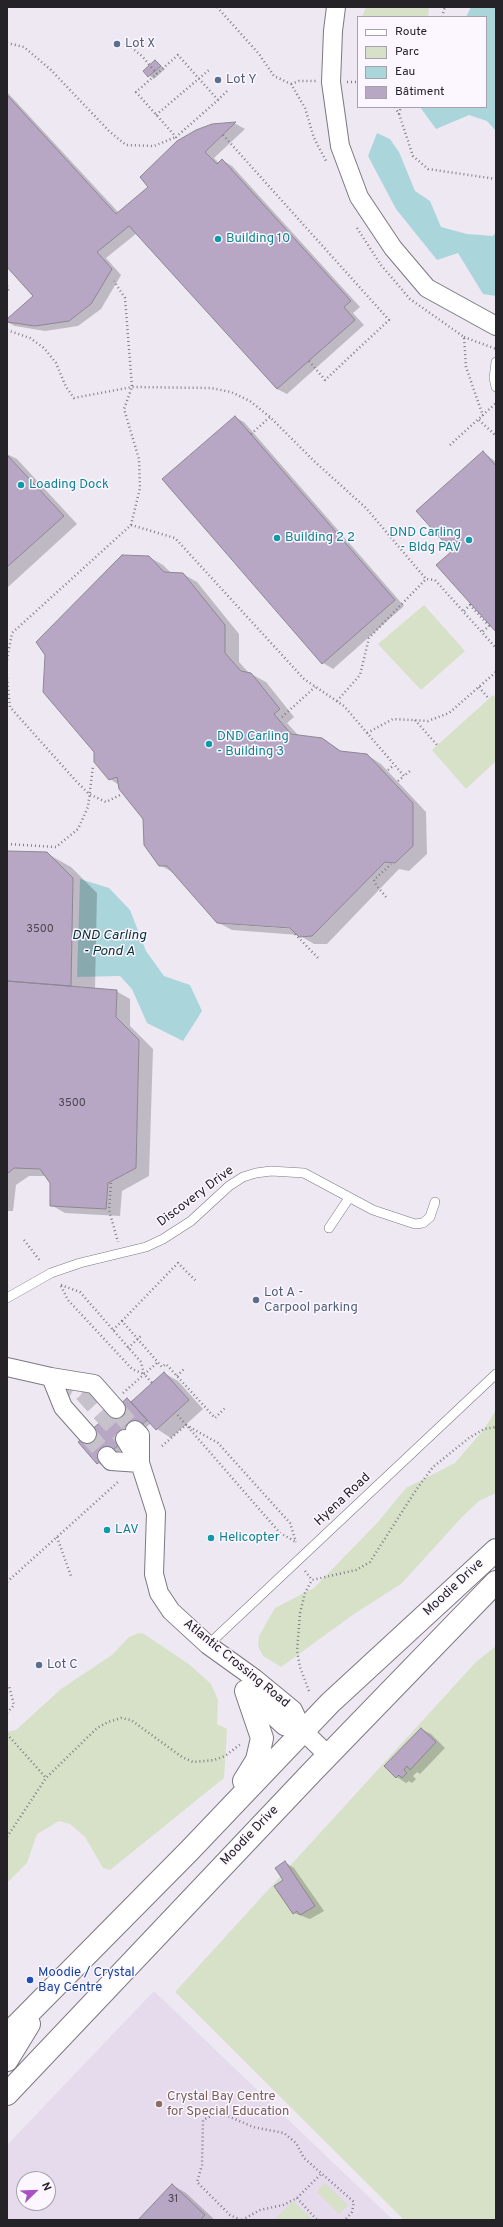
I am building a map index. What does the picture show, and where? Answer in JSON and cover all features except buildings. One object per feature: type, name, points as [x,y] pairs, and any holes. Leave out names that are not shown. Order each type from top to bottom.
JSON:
[{"type":"main road","name":"Moodie Drive","points":[[7,2035],[226,1812],[330,1703],[496,1550]]},
{"type":"main road","name":"Moodie Drive","points":[[7,2094],[328,1755],[496,1582]]},
{"type":"main road","points":[[226,1812],[257,1760],[262,1738],[246,1691]]},
{"type":"main road","points":[[7,2060],[45,1998]]},
{"type":"street","points":[[336,7],[333,31],[331,82],[340,146],[359,197],[393,248],[427,288],[496,326]]},
{"type":"street","points":[[7,1367],[51,1377],[94,1384],[117,1403]]},
{"type":"street","points":[[51,1377],[91,1430]]},
{"type":"street","name":"Atlantic Crossing Road","points":[[140,1463],[121,1443],[140,1435],[140,1463],[156,1513],[154,1574],[159,1593],[171,1611],[208,1645],[254,1678],[293,1710],[303,1731]]},
{"type":"street","name":"Atlantic Crossing Road","points":[[208,1645],[246,1691],[284,1726],[303,1731]]},
{"type":"street","points":[[303,1731],[328,1755]]},
{"type":"lane","points":[[496,362],[494,378],[496,387]]},
{"type":"lane","name":"Discovery Drive","points":[[7,1298],[51,1274],[80,1263],[146,1247],[176,1232],[229,1186],[243,1177],[256,1173],[286,1171],[304,1173],[322,1181],[349,1198],[373,1210],[415,1224],[423,1223],[430,1217],[435,1202]]},
{"type":"lane","points":[[329,1228],[349,1198]]},
{"type":"lane","name":"Hyena Road","points":[[208,1645],[496,1374]]},
{"type":"path","points":[[217,7],[259,54]]},
{"type":"path","points":[[7,43],[24,47],[51,70],[109,131],[126,145],[154,146],[176,137],[227,91]]},
{"type":"path","points":[[128,45],[142,56],[157,74]]},
{"type":"path","points":[[176,137],[136,92],[178,56],[218,100]]},
{"type":"path","points":[[156,116],[209,70]]},
{"type":"path","points":[[291,84],[299,81],[331,82]]},
{"type":"path","points":[[396,108],[413,156],[428,169],[496,179]]},
{"type":"path","points":[[399,114],[402,108]]},
{"type":"path","points":[[223,135],[389,320],[325,380],[309,361]]},
{"type":"path","points":[[7,660],[12,633],[131,525],[140,488],[139,458],[124,409],[132,387],[125,298],[114,281]]},
{"type":"path","points":[[7,286],[9,288],[7,291]]},
{"type":"path","points":[[7,330],[30,338],[44,348],[56,363],[66,387],[74,398],[132,387],[218,389],[231,392],[250,401],[270,417],[314,461],[366,508],[426,579],[435,580],[496,648]]},
{"type":"path","points":[[464,337],[496,349]]},
{"type":"path","points":[[450,445],[496,403]]},
{"type":"path","points":[[251,434],[270,417]]},
{"type":"path","points":[[479,420],[496,436]]},
{"type":"path","points":[[131,525],[175,538],[304,680],[344,706],[404,776]]},
{"type":"path","points":[[337,701],[360,676],[369,638],[426,579]]},
{"type":"path","points":[[464,611],[470,605],[489,626],[482,632]]},
{"type":"path","points":[[367,733],[393,719],[428,721],[449,713],[496,672]]},
{"type":"path","points":[[7,678],[9,707],[89,794],[106,802],[120,795]]},
{"type":"path","points":[[282,717],[315,687]]},
{"type":"path","points":[[478,687],[489,699]]},
{"type":"path","points":[[414,720],[437,745]]},
{"type":"path","points":[[388,770],[394,764]]},
{"type":"path","points":[[7,844],[56,847],[78,829],[88,806],[93,766]]},
{"type":"path","points":[[398,781],[411,770]]},
{"type":"path","points":[[386,897],[374,880],[390,864]]},
{"type":"path","points":[[295,934],[320,959]]},
{"type":"path","points":[[111,1184],[109,1210],[122,1254]]},
{"type":"path","points":[[24,1240],[41,1262]]},
{"type":"path","points":[[113,1330],[178,1263],[196,1282]]},
{"type":"path","points":[[144,1374],[141,1362],[80,1292],[61,1285],[68,1300],[132,1369],[144,1374],[152,1383]]},
{"type":"path","points":[[122,1320],[162,1367],[166,1364],[215,1418],[225,1408]]},
{"type":"path","points":[[128,1348],[142,1335]]},
{"type":"path","points":[[117,1403],[144,1374],[158,1362]]},
{"type":"path","points":[[177,1376],[184,1369]]},
{"type":"path","points":[[176,1413],[186,1425],[280,1533],[296,1542],[290,1524],[218,1443],[186,1425]]},
{"type":"path","points":[[162,1446],[186,1425]]},
{"type":"path","points":[[309,1691],[300,1667],[297,1651],[300,1613],[305,1593],[312,1580],[356,1570],[370,1562],[416,1490],[433,1467],[484,1428],[496,1427]]},
{"type":"path","points":[[7,1582],[118,1482]]},
{"type":"path","points":[[57,1537],[71,1576]]},
{"type":"path","points":[[305,1571],[312,1580]]},
{"type":"path","points":[[7,1713],[14,1706],[9,1686]]},
{"type":"path","points":[[7,1837],[46,1778],[97,1728],[108,1722],[122,1718],[131,1720],[182,1757],[193,1762],[214,1760],[225,1756],[234,1747],[244,1742]]},
{"type":"path","points":[[7,1734],[46,1778]]},
{"type":"path","points":[[322,2172],[297,2198],[283,2205],[260,2210],[241,2220],[230,2215],[197,2182],[202,2165],[203,2120],[213,2115],[228,2116],[253,2127],[284,2133],[296,2143],[304,2158],[322,2172],[354,2202],[352,2212],[345,2220]]},
{"type":"path","points":[[297,2198],[317,2220]]},
{"type":"shaded area","name":"Crystal Bay Centre for Special Education","points":[[154,1991],[393,2220],[7,2220],[7,2145]]},
{"type":"green space","points":[[366,7],[429,7],[428,16],[362,16]]},
{"type":"green space","points":[[424,605],[465,651],[421,690],[378,644]]},
{"type":"green space","points":[[493,695],[496,698],[496,761],[466,789],[432,750]]},
{"type":"green space","points":[[496,1410],[496,1493],[479,1501],[463,1516],[401,1584],[354,1614],[281,1667],[263,1656],[258,1646],[259,1636],[275,1608],[314,1588],[378,1522],[406,1488],[455,1463],[484,1429]]},
{"type":"green space","points":[[139,1633],[144,1634],[190,1665],[211,1684],[218,1700],[217,1724],[227,1729],[224,1778],[110,1870],[103,1868],[85,1837],[70,1824],[59,1821],[37,1834],[27,1863],[7,1883],[7,1732],[16,1730],[61,1689],[112,1655],[129,1637]]},
{"type":"green space","points":[[496,1646],[496,2220],[404,2220],[175,1992],[476,1662]]},
{"type":"green space","points":[[325,2183],[348,2205],[339,2214],[317,2192]]},
{"type":"green space","points":[[293,2201],[313,2220],[274,2220]]},
{"type":"water","points":[[471,7],[496,7],[496,131],[487,121],[469,115],[436,129],[421,108],[487,108],[487,16],[466,16]]},
{"type":"water","points":[[377,133],[390,139],[399,152],[415,191],[430,201],[441,227],[467,234],[493,236],[496,232],[496,296],[483,294],[458,253],[437,260],[396,209],[368,156]]},
{"type":"water","name":"DND Carling - Pond A","points":[[80,879],[109,888],[130,910],[146,951],[164,976],[190,985],[202,1011],[183,1041],[147,1023],[132,989],[120,976],[77,977]]},
{"type":"tunnel","points":[[58,1380],[83,1393],[125,1439]]},
{"type":"tunnel","points":[[116,1409],[135,1430]]},
{"type":"tunnel","points":[[87,1434],[107,1456]]},
{"type":"place","name":"Lot X","points":[[117,44]]},
{"type":"place","name":"Lot Y","points":[[218,80]]},
{"type":"place","name":"Building 10","points":[[218,239]]},
{"type":"place","name":"Loading Dock","points":[[21,485]]},
{"type":"place","name":"Building 2 2","points":[[277,538]]},
{"type":"place","name":"DND Carling - Bldg PAV","points":[[469,540]]},
{"type":"place","name":"DND Carling - Building 3","points":[[209,744]]},
{"type":"place","name":"Lot A - Carpool parking","points":[[256,1300]]},
{"type":"place","name":"LAV","points":[[107,1530]]},
{"type":"place","name":"Helicopter","points":[[211,1538]]},
{"type":"place","name":"Lot C","points":[[39,1665]]},
{"type":"place","name":"Moodie / Crystal Bay Centre","points":[[30,1980]]},
{"type":"place","name":"Crystal Bay Centre for Special Education","points":[[159,2104]]}]
